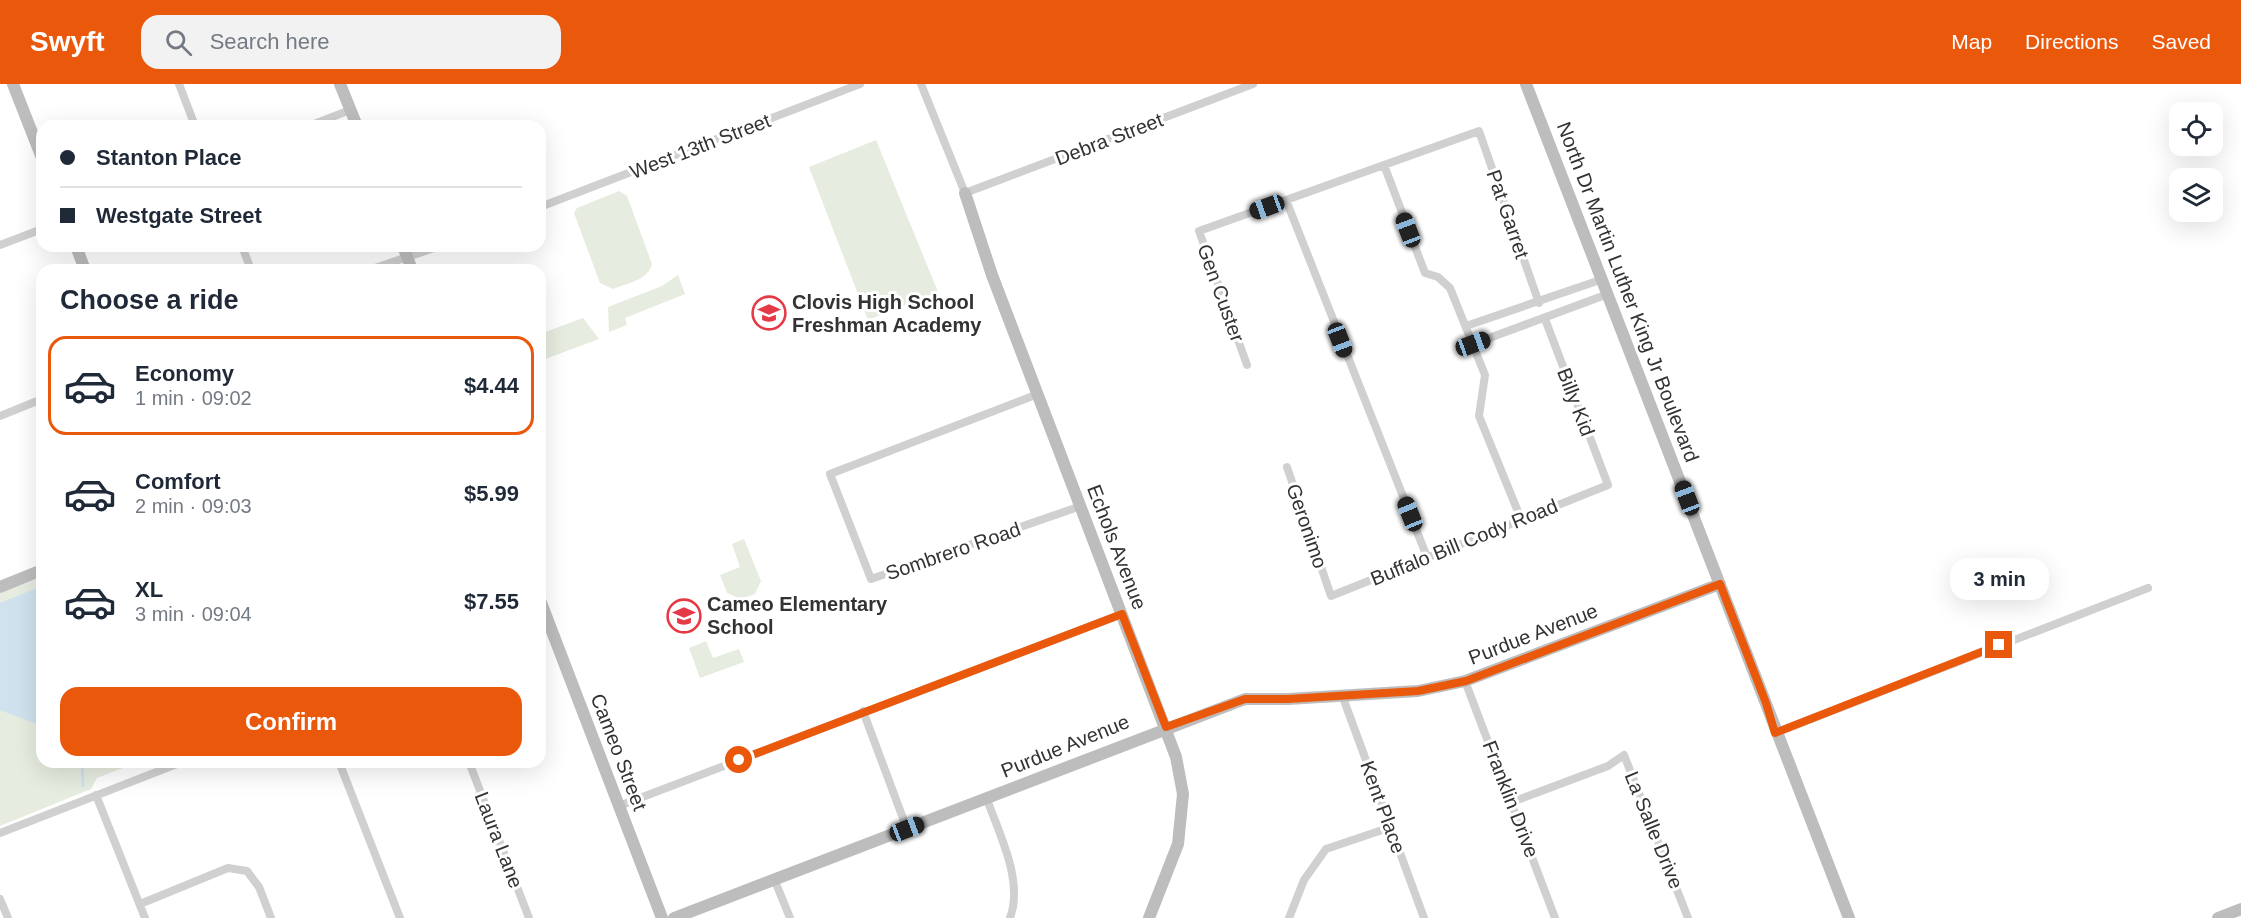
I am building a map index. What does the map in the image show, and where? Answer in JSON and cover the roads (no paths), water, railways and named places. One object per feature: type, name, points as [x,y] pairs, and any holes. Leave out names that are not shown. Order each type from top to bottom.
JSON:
[{"type":"street","points":[[13,84],[36,143]]},
{"type":"street","points":[[179,84],[193,120]]},
{"type":"street","points":[[340,84],[354,120]]},
{"type":"street","name":"West 13th Street","points":[[546,205],[860,84]]},
{"type":"street","points":[[921,84],[965,194]]},
{"type":"street","name":"North Dr Martin Luther King Jr Boulevard","points":[[1526,84],[1766,703],[1775,733],[1849,918]]},
{"type":"street","name":"Debra Street","points":[[965,194],[1249,85]]},
{"type":"street","points":[[324,120],[350,110]]},
{"type":"street","name":"Pat Garret","points":[[1384,165],[1479,131],[1539,303]]},
{"type":"street","points":[[1427,557],[1286,200],[1384,165],[1425,273],[1438,277],[1450,288],[1485,375],[1479,416],[1521,519]]},
{"type":"street","name":"Echols Avenue","points":[[965,194],[993,275],[1176,757],[1183,794],[1178,844],[1149,918]]},
{"type":"street","name":"Gen Custer","points":[[1247,365],[1199,231],[1286,200]]},
{"type":"street","points":[[0,245],[36,231]]},
{"type":"street","points":[[410,264],[430,252]]},
{"type":"street","points":[[1466,326],[1539,303],[1603,279]]},
{"type":"street","points":[[1473,344],[1608,294]]},
{"type":"street","name":"Billy Kid","points":[[1545,319],[1608,485]]},
{"type":"street","name":"Sombrero Road","points":[[1038,394],[830,474],[871,579],[1080,506]]},
{"type":"street","points":[[0,416],[36,401]]},
{"type":"street","name":"Geronimo","points":[[1287,467],[1327,586]]},
{"type":"street","name":"Buffalo Bill Cody Road","points":[[1327,586],[1331,596],[1608,485]]},
{"type":"street","points":[[0,586],[36,572]]},
{"type":"street","name":"Purdue Avenue","points":[[674,918],[987,799],[1166,727],[1245,699],[1418,691],[1466,681],[1720,584]]},
{"type":"street","points":[[1775,733],[2148,588]]},
{"type":"street","points":[[619,807],[863,711],[1122,614]]},
{"type":"street","name":"Cameo Street","points":[[546,632],[619,807],[662,918]]},
{"type":"street","name":"Franklin Drive","points":[[1466,681],[1555,918]]},
{"type":"street","name":"Kent Place","points":[[1342,695],[1424,918]]},
{"type":"street","points":[[863,711],[907,829]]},
{"type":"street","name":"La Salle Drive","points":[[1512,802],[1608,766],[1624,755],[1688,918]]},
{"type":"street","points":[[0,833],[166,768]]},
{"type":"street","points":[[341,768],[400,918]]},
{"type":"street","name":"Laura Lane","points":[[471,768],[529,918]]},
{"type":"street","points":[[96,795],[145,918]]},
{"type":"street","points":[[987,799],[1010,865],[1015,907],[1010,918]]},
{"type":"street","points":[[1288,918],[1304,880],[1326,849],[1391,828]]},
{"type":"street","points":[[140,904],[228,868],[247,871],[259,887],[271,918]]},
{"type":"street","points":[[775,880],[790,918]]},
{"type":"street","points":[[0,899],[8,918]]},
{"type":"street","points":[[2218,918],[2241,909]]},
{"type":"water","points":[[36,588],[36,724],[0,710],[0,603]]},
{"type":"waterway","points":[[82,768],[83,786]]},
{"type":"place","name":"Clovis High School Freshman Academy","points":[[769,313]]},
{"type":"place","name":"Cameo Elementary School","points":[[684,616]]}]
